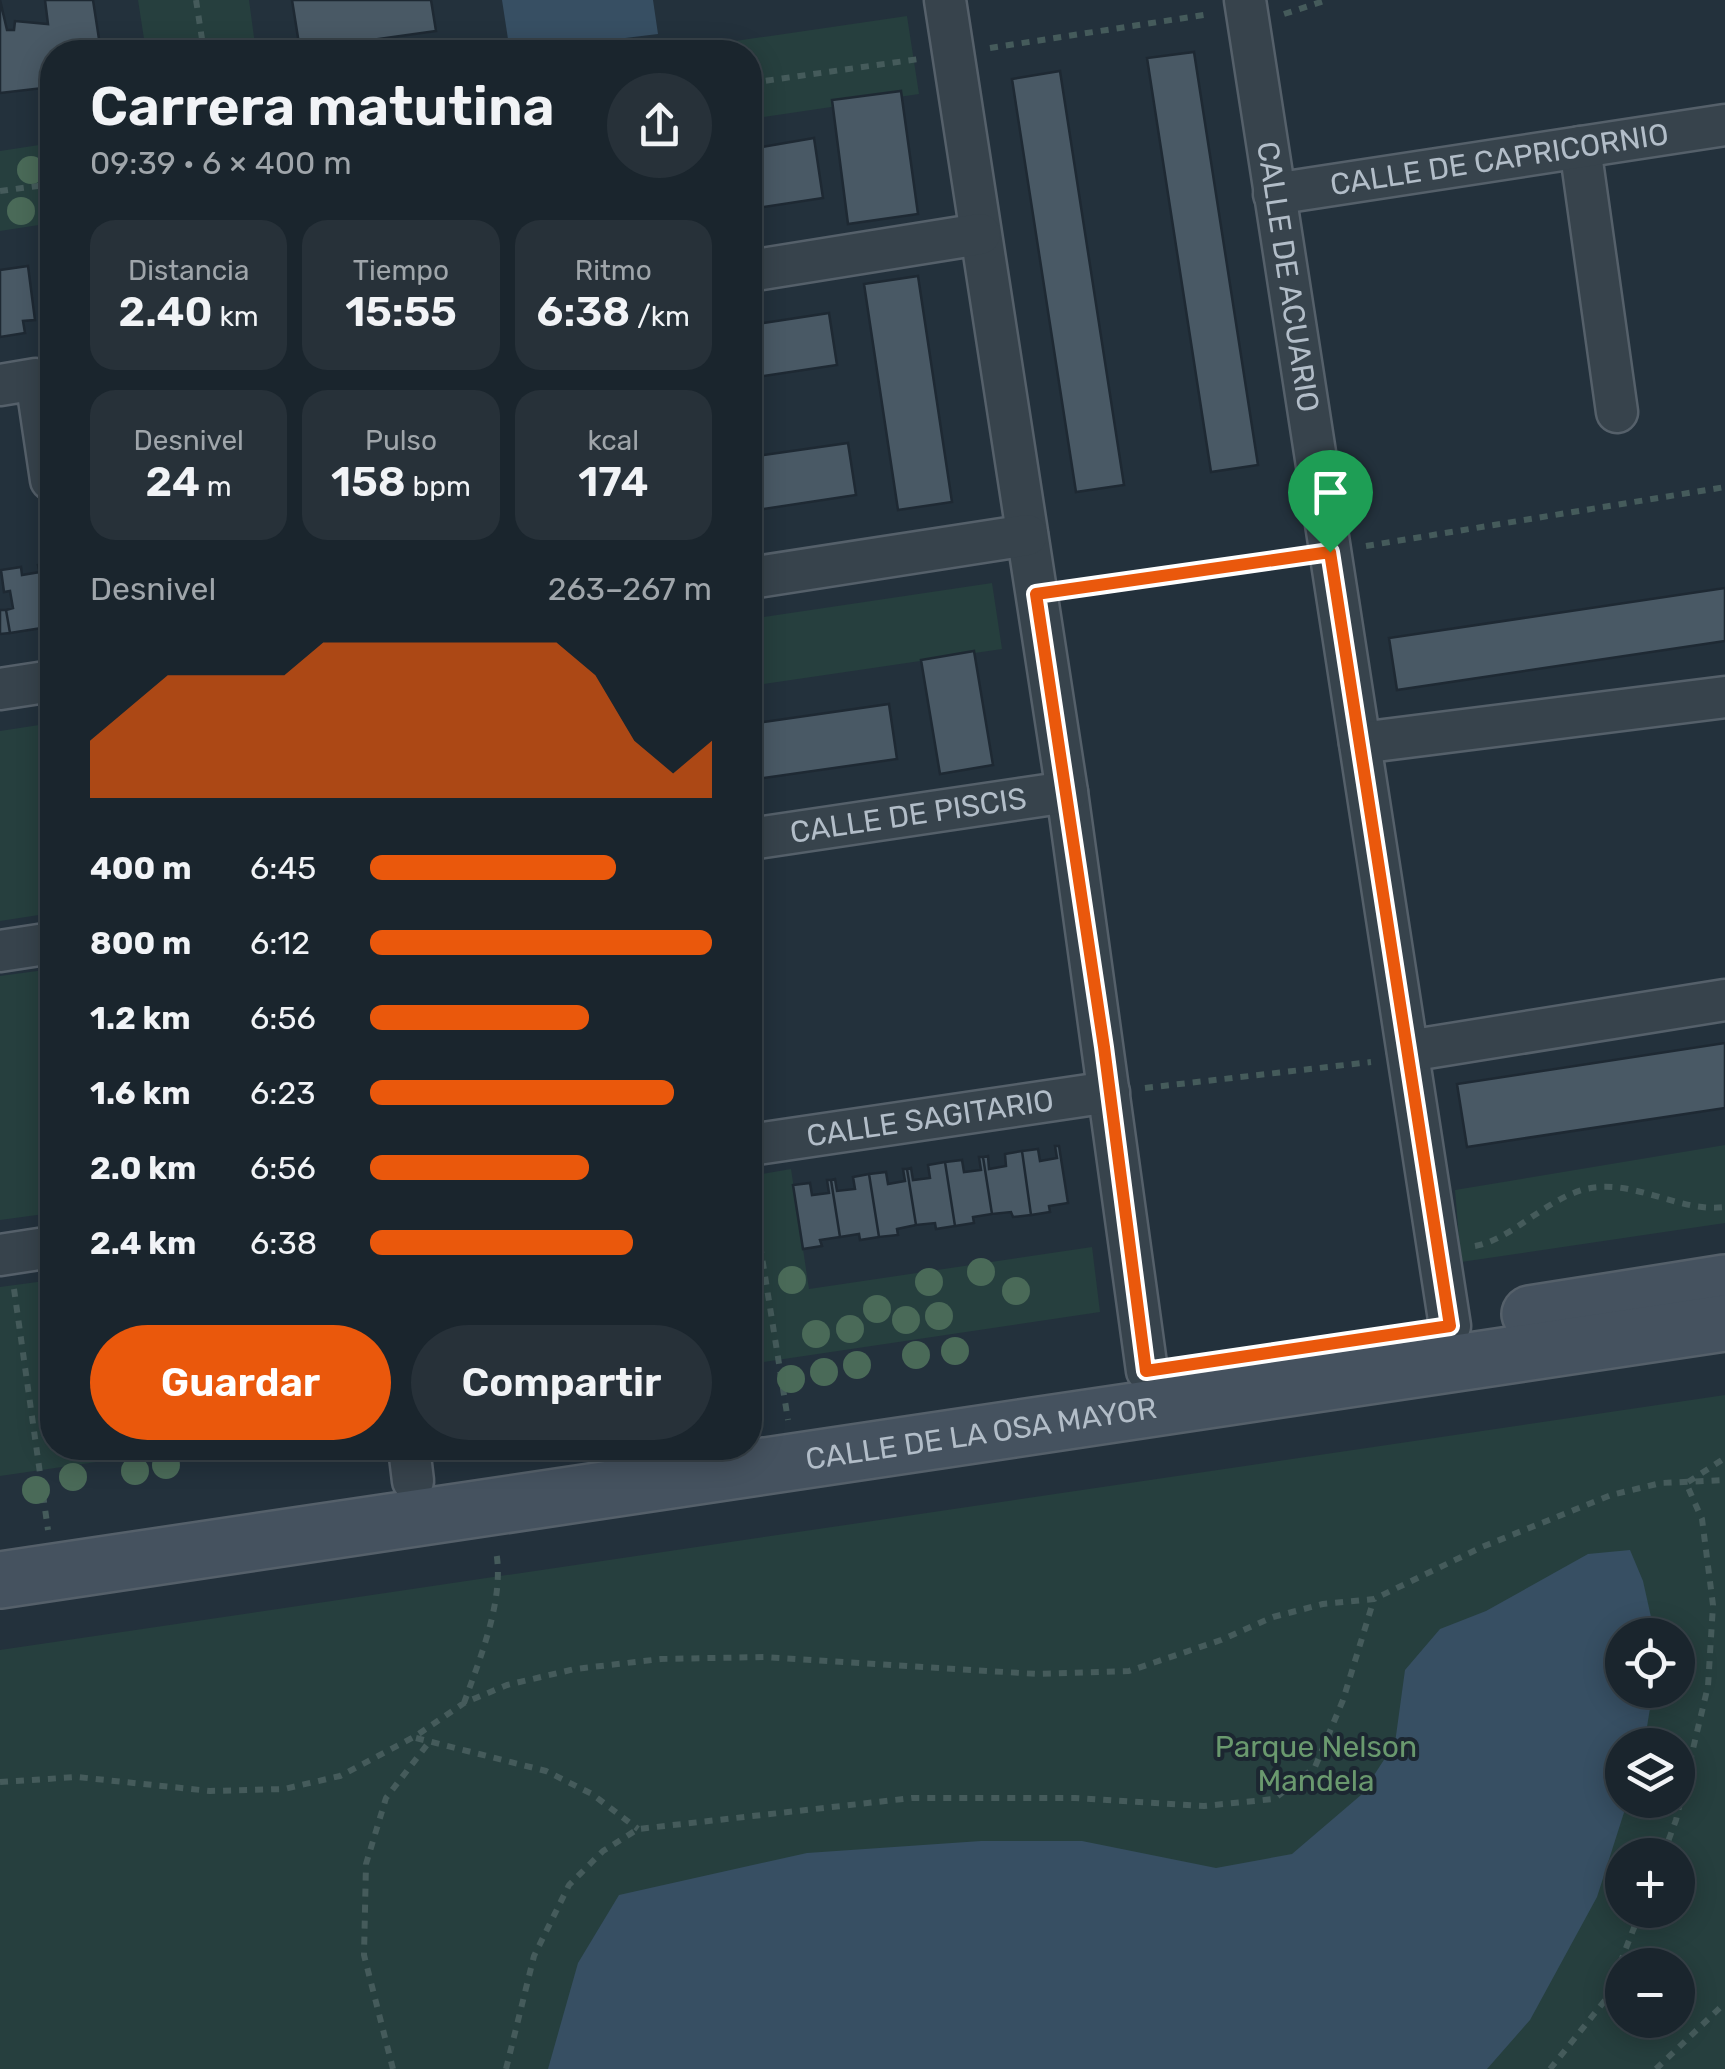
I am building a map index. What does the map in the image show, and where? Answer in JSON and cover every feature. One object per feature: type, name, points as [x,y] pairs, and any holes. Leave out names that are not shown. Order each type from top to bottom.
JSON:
[{"type":"street","name":"CALLE DE PISCIS","points":[[945,0],[1067,792],[1146,1371]]},
{"type":"street","name":"CALLE DE ACUARIO","points":[[1245,4],[1450,1326]]},
{"type":"street","name":"CALLE DE CAPRICORNIO","points":[[1274,194],[1725,125]]},
{"type":"street","points":[[1580,147],[1617,412]]},
{"type":"street","points":[[762,268],[980,234]]},
{"type":"street","points":[[0,384],[36,379],[40,408]]},
{"type":"street","points":[[762,576],[1026,536]]},
{"type":"street","points":[[0,689],[40,683]]},
{"type":"street","points":[[1360,744],[1725,697]]},
{"type":"street","name":"CALLE DE PISCIS","points":[[762,837],[1067,792]]},
{"type":"street","points":[[0,951],[40,945]]},
{"type":"street","points":[[1409,1054],[1725,1000]]},
{"type":"street","name":"CALLE SAGITARIO","points":[[762,1143],[1109,1092]]},
{"type":"street","points":[[5,1254],[40,1249]]},
{"type":"street","name":"CALLE DE LA OSA MAYOR","points":[[770,1429],[1725,1284]]},
{"type":"street","name":"CALLE DE LA OSA MAYOR","points":[[0,1580],[1725,1323]]},
{"type":"street","points":[[24,1540],[411,1464],[469,1460]]},
{"type":"path","points":[[196,0],[202,40]]},
{"type":"path","points":[[762,81],[953,54],[1245,4]]},
{"type":"path","points":[[0,192],[40,186]]},
{"type":"path","points":[[1036,594],[1330,552],[1725,487]]},
{"type":"path","points":[[1109,1092],[1409,1054]]},
{"type":"path","points":[[1440,1252],[1487,1244],[1548,1204],[1588,1188],[1628,1188],[1664,1196],[1695,1209],[1725,1207]]},
{"type":"path","points":[[5,1254],[24,1540]]},
{"type":"path","points":[[762,1330],[770,1429]]},
{"type":"path","points":[[1686,1483],[1725,1458]]},
{"type":"path","points":[[0,1782],[77,1776],[210,1791],[284,1789],[340,1776],[414,1737],[464,1702],[507,1684],[576,1669],[661,1660],[764,1657],[1037,1674],[1130,1671],[1221,1640],[1273,1617],[1323,1604],[1374,1598],[1482,1546],[1610,1495],[1661,1483],[1725,1480]]},
{"type":"path","points":[[1669,1838],[1708,1686],[1713,1605],[1702,1519],[1686,1483]]},
{"type":"path","points":[[464,1702],[491,1614],[499,1568],[488,1508]]},
{"type":"path","points":[[506,2069],[534,1956],[569,1885],[603,1851],[638,1829],[912,1798],[1074,1798],[1204,1806],[1274,1799],[1315,1767],[1343,1700],[1374,1598]]},
{"type":"path","points":[[414,1737],[546,1771],[592,1794],[638,1829]]},
{"type":"path","points":[[393,2069],[364,1955],[366,1864],[386,1798],[430,1741]]},
{"type":"path","points":[[1550,2069],[1606,2000],[1634,1928]]},
{"type":"path","points":[[1656,2069],[1725,2003]]},
{"type":"green space","points":[[138,0],[249,0],[254,40],[144,40]]},
{"type":"green space","points":[[907,16],[919,94],[762,117],[762,40],[742,40]]},
{"type":"green space","points":[[40,145],[40,225],[0,231],[0,151]]},
{"type":"green space","points":[[992,583],[1002,649],[762,684],[762,617]]},
{"type":"green space","points":[[40,725],[40,915],[0,921],[0,731]]},
{"type":"green space","points":[[40,971],[40,1215],[0,1220],[0,976]]},
{"type":"green space","points":[[1725,1145],[1725,1223],[1461,1262],[1455,1190]]},
{"type":"green space","points":[[791,1169],[809,1289],[1092,1247],[1100,1312],[762,1362],[762,1174]]},
{"type":"green space","points":[[40,1282],[40,1460],[110,1460],[0,1476],[0,1287]]},
{"type":"green space","name":"Parque Nelson Mandela","points":[[1725,1395],[1725,2069],[0,2069],[0,1650]]},
{"type":"water","points":[[502,0],[653,0],[658,34],[609,40],[508,40]]},
{"type":"water","points":[[1630,1550],[1643,1581],[1651,1618],[1605,1618],[1605,1708],[1650,1708],[1647,1728],[1605,1728],[1605,1818],[1622,1818],[1616,1838],[1605,1838],[1605,1872],[1597,1897],[1530,2020],[1487,2069],[548,2069],[578,1963],[619,1895],[807,1853],[981,1841],[1082,1841],[1216,1868],[1292,1854],[1361,1795],[1395,1743],[1405,1670],[1440,1629],[1486,1611],[1588,1554]]},
{"type":"building","points":[[0,0],[7,30],[14,30],[15,21],[48,24],[45,0],[93,0],[99,40],[40,40],[40,88],[0,93]]},
{"type":"building","points":[[292,0],[431,0],[436,31],[372,40],[298,40]]},
{"type":"building","points":[[1194,52],[1258,465],[1211,472],[1147,58]]},
{"type":"building","points":[[1060,71],[1124,485],[1076,492],[1012,79]]},
{"type":"building","points":[[901,91],[918,214],[848,224],[832,100]]},
{"type":"building","points":[[814,138],[823,198],[762,207],[762,147]]},
{"type":"building","points":[[28,266],[35,320],[23,321],[25,333],[0,337],[0,270]]},
{"type":"building","points":[[918,276],[952,502],[898,510],[864,284]]},
{"type":"building","points":[[829,313],[837,365],[762,376],[762,323]]},
{"type":"building","points":[[848,443],[856,495],[762,509],[762,455]]},
{"type":"building","points":[[21,567],[22,575],[40,572],[40,628],[10,633],[6,610],[13,608],[10,591],[4,592],[1,570]]},
{"type":"building","points":[[1725,588],[1725,641],[1397,690],[1389,638]]},
{"type":"building","points":[[0,610],[6,610],[10,633],[0,634]]},
{"type":"building","points":[[974,651],[993,765],[940,774],[921,660]]},
{"type":"building","points":[[889,704],[897,759],[762,778],[762,722]]},
{"type":"building","points":[[1725,1043],[1725,1108],[1467,1147],[1457,1084]]},
{"type":"building","points":[[1055,1146],[1059,1146],[1068,1203],[1049,1206],[1050,1212],[1031,1215],[1022,1151],[1038,1149],[1040,1161],[1057,1158]]},
{"type":"building","points":[[1022,1151],[1031,1215],[992,1214],[983,1157],[988,1156],[989,1169],[1006,1166],[1005,1154]]},
{"type":"building","points":[[979,1157],[983,1157],[992,1214],[973,1217],[974,1223],[955,1226],[945,1162],[962,1160],[964,1172],[981,1170]]},
{"type":"building","points":[[945,1162],[955,1226],[936,1229],[935,1223],[916,1225],[907,1169],[911,1168],[913,1180],[930,1178],[928,1165]]},
{"type":"building","points":[[903,1169],[907,1169],[916,1225],[897,1229],[898,1235],[879,1237],[869,1174],[886,1172],[888,1184],[905,1181]]},
{"type":"building","points":[[869,1174],[879,1237],[840,1237],[831,1180],[835,1179],[837,1191],[855,1189],[853,1177]]},
{"type":"building","points":[[827,1180],[831,1180],[840,1237],[820,1240],[822,1246],[803,1249],[793,1185],[810,1183],[812,1195],[829,1193]]},
{"type":"route","points":[[1330,552],[1450,1326],[1146,1371],[1118,1143],[1036,594],[1330,552]]}]
